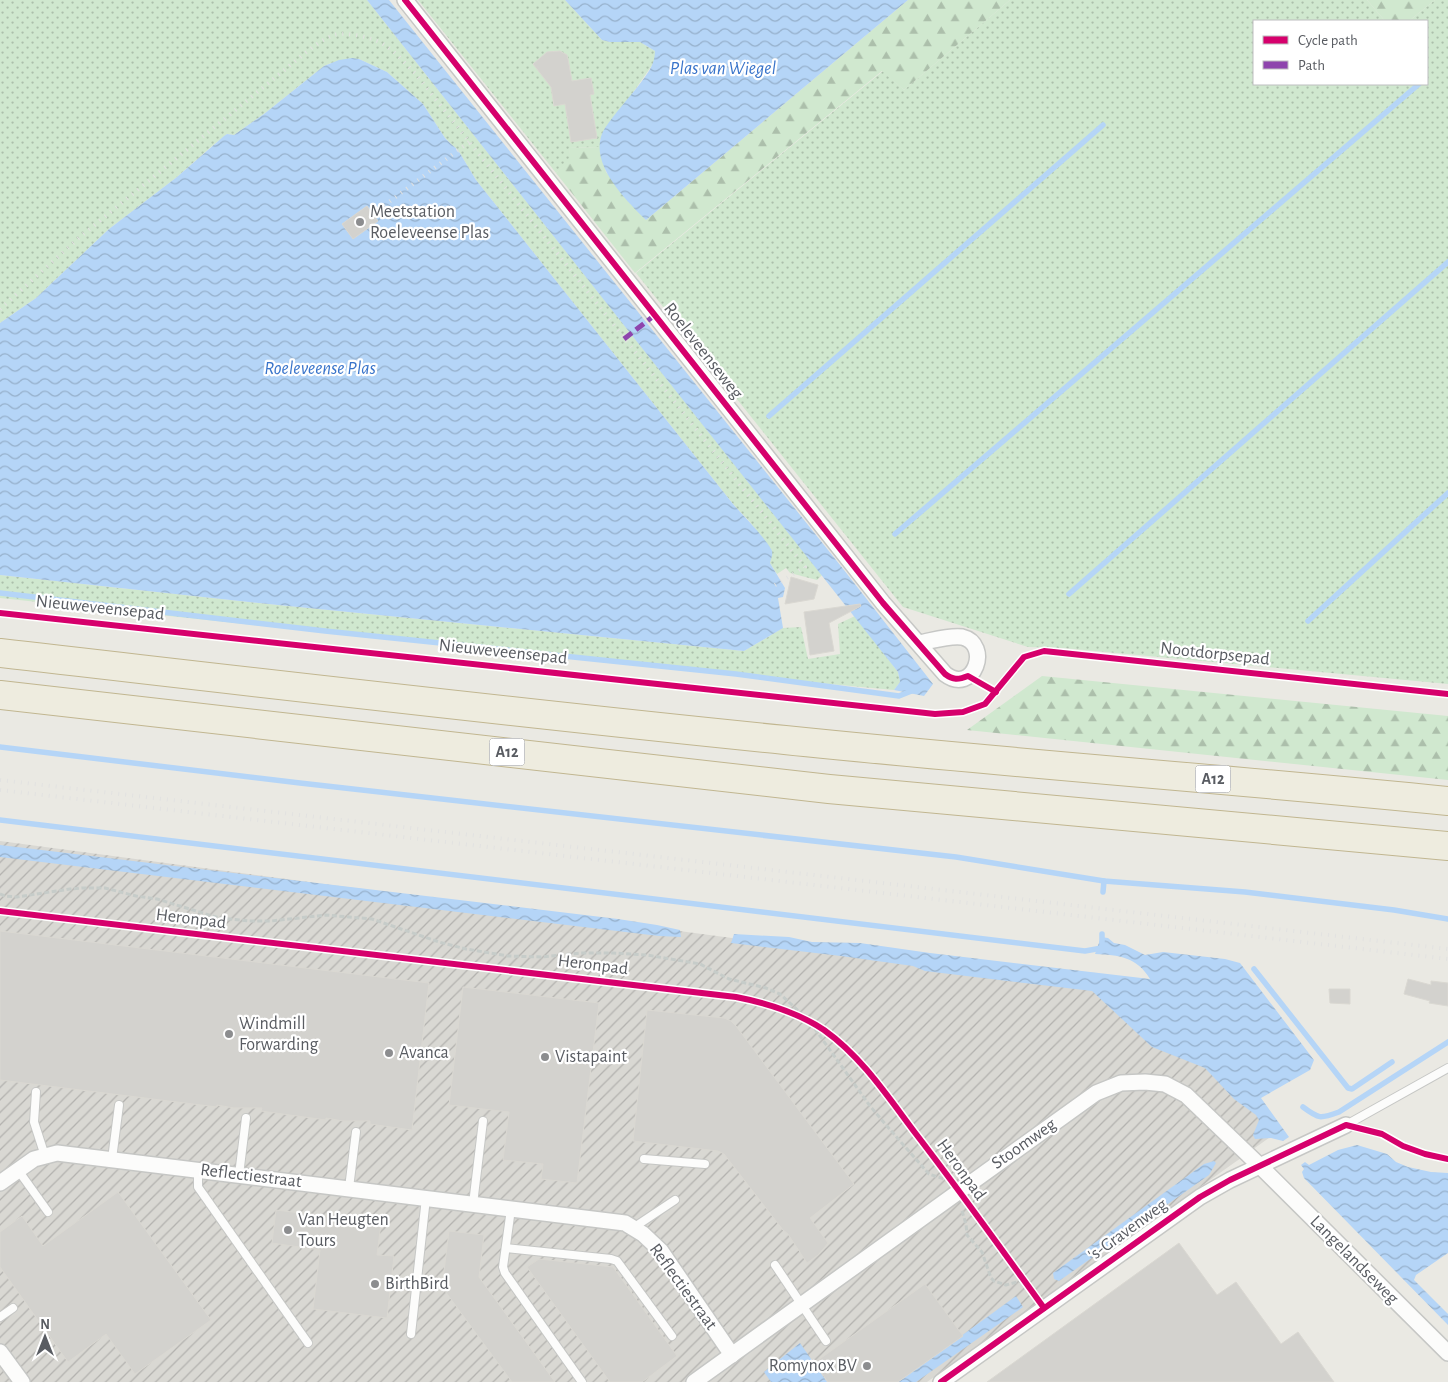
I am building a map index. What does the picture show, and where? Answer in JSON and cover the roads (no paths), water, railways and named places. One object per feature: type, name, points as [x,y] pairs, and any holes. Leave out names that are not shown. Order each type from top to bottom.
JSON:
[{"type":"highway","name":"A12","points":[[0,653],[784,740],[1448,801]]},
{"type":"highway","name":"A12","points":[[0,695],[829,789],[1448,846]]},
{"type":"street","name":"Roeleveenseweg","points":[[405,0],[877,595],[919,643]]},
{"type":"street","name":"Stoomweg","points":[[694,1382],[801,1304],[955,1186],[1096,1093],[1121,1082],[1166,1084],[1186,1095],[1260,1166]]},
{"type":"street","name":"'s-Gravenweg","points":[[941,1382],[1200,1197],[1230,1180],[1346,1125]]},
{"type":"street","name":"Reflectiestraat","points":[[0,1183],[34,1159],[57,1153],[625,1223],[643,1234],[661,1251],[732,1355]]},
{"type":"street","name":"Langelandseweg","points":[[1260,1166],[1448,1353]]},
{"type":"street","points":[[0,1352],[22,1382]]},
{"type":"lane","name":"'s-Gravenweg","points":[[1346,1125],[1448,1068]]},
{"type":"lane","points":[[36,1092],[34,1122],[45,1156]]},
{"type":"lane","points":[[112,1159],[119,1105]]},
{"type":"lane","points":[[239,1175],[246,1118]]},
{"type":"lane","points":[[473,1204],[483,1121]]},
{"type":"lane","points":[[349,1188],[356,1132]]},
{"type":"lane","points":[[644,1159],[705,1164]]},
{"type":"lane","points":[[18,1170],[48,1212]]},
{"type":"lane","points":[[198,1170],[198,1187],[308,1343]]},
{"type":"lane","points":[[411,1334],[426,1198]]},
{"type":"lane","points":[[633,1228],[675,1200]]},
{"type":"lane","points":[[511,1208],[503,1267],[505,1273],[582,1382]]},
{"type":"lane","points":[[506,1248],[617,1261],[672,1336]]},
{"type":"lane","points":[[775,1265],[826,1341]]},
{"type":"lane","points":[[0,1317],[13,1308]]},
{"type":"water","points":[[367,0],[389,0],[933,684],[924,696],[894,690],[900,682],[898,672]]},
{"type":"water","name":"Plas van Wiegel","points":[[565,0],[908,0],[646,220],[610,178],[600,153],[600,140],[609,122],[648,73],[654,61],[655,51],[640,42],[610,42],[602,40]]},
{"type":"water","name":"Roeleveense Plas","points":[[359,59],[387,72],[423,104],[445,138],[458,150],[476,180],[733,504],[766,541],[772,551],[770,563],[785,588],[783,597],[778,598],[783,628],[744,651],[278,605],[0,575],[0,323],[36,298],[109,229],[177,177],[224,136],[227,134],[234,135],[264,114],[324,66],[339,60]]},
{"type":"water","points":[[0,845],[618,919],[680,930],[681,937],[659,936],[0,857]]},
{"type":"water","points":[[734,934],[789,937],[812,942],[860,943],[1150,979],[1139,966],[1127,959],[1112,955],[1095,954],[1101,937],[1108,938],[1114,943],[1125,945],[1145,955],[1163,952],[1225,959],[1240,963],[1314,1060],[1310,1070],[1261,1098],[1289,1137],[1283,1141],[1271,1138],[1255,1139],[1253,1135],[1259,1120],[1256,1115],[1234,1099],[1205,1068],[1152,1047],[1092,991],[925,971],[913,966],[731,943]]},
{"type":"water","points":[[1357,1145],[1387,1154],[1396,1162],[1408,1167],[1431,1172],[1448,1173],[1448,1253],[1416,1275],[1414,1280],[1448,1314],[1448,1325],[1304,1178],[1302,1172],[1304,1169],[1301,1165],[1305,1162],[1309,1165],[1338,1150]]},
{"type":"water","points":[[1214,1161],[1216,1163],[1209,1175],[1059,1281],[1054,1279],[1053,1273],[1204,1164]]},
{"type":"water","points":[[1016,1296],[1023,1307],[916,1382],[898,1382]]},
{"type":"water","points":[[800,1343],[827,1382],[771,1382],[764,1372]]},
{"type":"waterway","points":[[895,534],[1418,85]]},
{"type":"waterway","points":[[769,416],[1103,125]]},
{"type":"waterway","points":[[1069,594],[1448,262]]},
{"type":"waterway","points":[[1308,621],[1448,493]]},
{"type":"waterway","points":[[0,593],[325,631],[736,674],[899,696],[914,690]]},
{"type":"waterway","points":[[0,747],[956,857],[1104,881],[1245,892],[1394,910],[1448,919]]},
{"type":"waterway","points":[[0,820],[1085,951],[1102,948],[1102,934]]},
{"type":"waterway","points":[[1103,892],[1104,881]]},
{"type":"waterway","points":[[1254,969],[1348,1088],[1352,1089],[1392,1062]]},
{"type":"waterway","points":[[1303,1107],[1320,1117],[1339,1112],[1448,1042]]},
{"type":"railway","points":[[0,309],[80,237],[315,46],[339,34],[361,36],[375,40],[390,49],[415,73],[805,567],[775,585]]},
{"type":"railway","points":[[373,214],[469,142]]},
{"type":"railway","points":[[0,780],[1448,949]]},
{"type":"railway","points":[[0,790],[1448,959]]},
{"type":"place","name":"Meetstation Roeleveense Plas","points":[[360,222]]},
{"type":"place","name":"Windmill Forwarding","points":[[229,1034]]},
{"type":"place","name":"Avanca","points":[[389,1053]]},
{"type":"place","name":"Vistapaint","points":[[545,1057]]},
{"type":"place","name":"Van Heugten Tours","points":[[288,1230]]},
{"type":"place","name":"BirthBird","points":[[375,1284]]},
{"type":"place","name":"Romynox BV","points":[[867,1366]]}]
